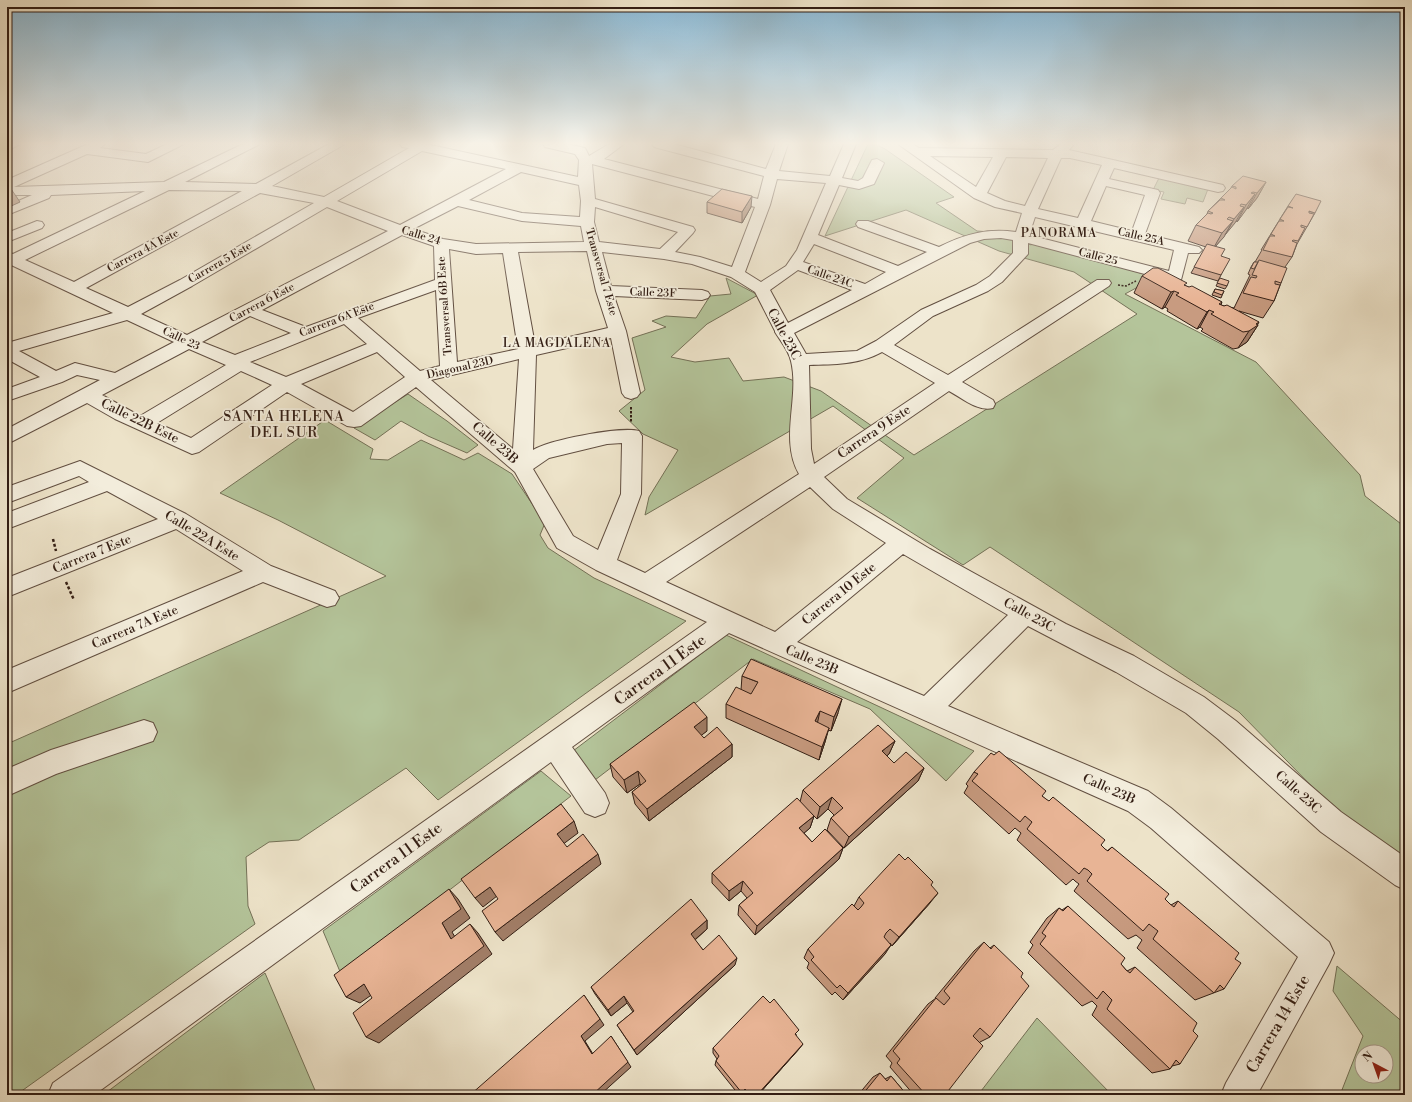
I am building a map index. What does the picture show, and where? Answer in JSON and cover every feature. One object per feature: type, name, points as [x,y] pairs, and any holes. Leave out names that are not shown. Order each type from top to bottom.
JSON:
[{"type":"street","points":[[7,211],[43,195]]},
{"type":"street","points":[[10,259],[147,195]]},
{"type":"street","name":"Carrera 4A Este","points":[[73,289],[247,195]]},
{"type":"street","name":"Calle 24","points":[[301,195],[326,202],[400,230],[441,243],[476,249],[592,246],[664,254],[695,260],[737,274],[761,288]]},
{"type":"street","name":"Carrera 5 Este","points":[[7,351],[128,314],[336,195]]},
{"type":"street","name":"Carrera 6 Este","points":[[7,437],[88,396],[467,195]]},
{"type":"street","name":"Transversal 7 Este","points":[[587,195],[587,222],[592,246],[604,291],[618,331],[631,393]]},
{"type":"street","points":[[728,195],[763,205]]},
{"type":"street","points":[[737,274],[765,195]]},
{"type":"street","points":[[761,288],[791,269],[810,237],[828,195]]},
{"type":"street","name":"Calle 25A","points":[[980,195],[1000,204],[1188,248],[1175,277]]},
{"type":"street","points":[[800,360],[852,358],[863,355],[882,345],[927,313],[982,288],[996,279],[1020,254],[1021,237],[1030,211],[1038,195]]},
{"type":"street","points":[[1083,223],[1095,195]]},
{"type":"street","points":[[1138,236],[1152,195]]},
{"type":"street","points":[[456,201],[522,218],[587,222]]},
{"type":"street","points":[[588,201],[688,230],[664,254]]},
{"type":"street","points":[[863,224],[940,252]]},
{"type":"street","points":[[7,238],[37,225]]},
{"type":"street","name":"Calle 25","points":[[783,332],[940,252],[965,240],[983,235],[1001,234],[1021,237],[1175,277]]},
{"type":"street","points":[[810,237],[899,272]]},
{"type":"street","name":"Transversal 6B Este","points":[[441,243],[442,283],[449,370]]},
{"type":"street","points":[[510,248],[528,352],[522,467]]},
{"type":"street","name":"Calle 23","points":[[10,259],[188,342],[286,384],[354,421],[418,377]]},
{"type":"street","name":"Calle 24C","points":[[794,264],[865,289]]},
{"type":"street","name":"Carrera 6A Este","points":[[141,424],[237,363],[305,333],[346,317],[442,283]]},
{"type":"street","name":"Carrera 9 Este","points":[[647,583],[811,476],[948,383],[1103,283]]},
{"type":"street","name":"Calle 23C","points":[[761,288],[783,332],[800,360],[802,377],[800,422],[801,450],[805,466],[811,476],[840,504],[901,543],[1025,613],[1125,664],[1195,705],[1227,730],[1331,822],[1405,875]]},
{"type":"street","name":"Calle 23F","points":[[604,291],[702,295]]},
{"type":"street","points":[[249,310],[305,333]]},
{"type":"street","name":"Calle 23B","points":[[346,317],[522,467],[565,542],[604,564],[777,644],[927,710],[994,747],[1138,801],[1161,818],[1318,953]]},
{"type":"street","name":"Diagonal 23D","points":[[418,377],[618,331]]},
{"type":"street","points":[[286,384],[379,345]]},
{"type":"street","points":[[882,345],[986,404]]},
{"type":"street","points":[[7,351],[56,378]]},
{"type":"street","points":[[7,396],[56,378],[75,369],[118,379]]},
{"type":"street","name":"Calle 22B Este","points":[[88,396],[141,424],[192,447],[286,384]]},
{"type":"street","points":[[522,467],[543,453],[607,437],[632,436],[630,494],[604,564]]},
{"type":"street","name":"Calle 22A Este","points":[[7,495],[80,468],[178,520],[263,572],[327,598]]},
{"type":"street","points":[[7,521],[108,483]]},
{"type":"street","name":"Carrera 7 Este","points":[[7,588],[178,520]]},
{"type":"street","name":"Carrera 10 Este","points":[[777,644],[901,543]]},
{"type":"street","name":"Carrera 7A Este","points":[[7,682],[263,572]]},
{"type":"street","points":[[927,710],[1025,613]]},
{"type":"street","name":"Carrera 11 Este","points":[[65,1095],[727,621]]},
{"type":"street","points":[[7,783],[52,763],[144,732]]},
{"type":"street","points":[[555,745],[595,803]]},
{"type":"street","name":"Carrera 14 Este","points":[[1238,1095],[1318,953]]},
{"type":"path","points":[[631,393],[632,436]]},
{"type":"green space","points":[[844,195],[952,195],[954,197],[936,203],[977,231],[1006,233],[1031,245],[1035,242],[1181,285],[1149,281],[1125,294],[1256,362],[1360,475],[1365,496],[1405,527],[1405,860],[1332,807],[1239,712],[990,547],[963,565],[857,498],[904,458],[833,406],[645,515],[649,497],[678,450],[643,434],[619,411],[645,390],[632,338],[666,327],[652,321],[666,316],[696,318],[710,296],[731,294],[726,278],[758,295],[707,324],[671,357],[695,362],[729,358],[743,381],[784,377],[821,391],[914,455],[1137,314],[1074,272],[999,251],[906,210],[825,236]]},
{"type":"green space","points":[[1163,195],[1206,195],[1203,202],[1187,198],[1185,204],[1161,199]]},
{"type":"green space","points":[[408,394],[478,445],[467,453],[428,436],[401,421],[375,440],[354,428]]},
{"type":"green space","points":[[325,420],[373,449],[370,459],[388,460],[421,440],[464,460],[478,453],[512,474],[545,523],[540,535],[548,548],[594,578],[686,621],[438,800],[406,768],[299,840],[269,842],[246,857],[248,906],[255,924],[16,1095],[7,1095],[7,744],[386,576],[278,520],[220,493]]},
{"type":"green space","points":[[726,635],[974,751],[946,781],[870,709],[753,659],[595,780],[573,751]]},
{"type":"green space","points":[[541,771],[571,796],[341,974],[323,931]]},
{"type":"green space","points":[[1337,966],[1405,1024],[1405,1095],[1340,1095],[1354,1059],[1354,1084],[1394,1084],[1394,1044],[1360,1044],[1363,1036],[1333,991]]},
{"type":"green space","points":[[265,973],[317,1095],[103,1095]]},
{"type":"green space","points":[[1037,1018],[1112,1095],[978,1095]]},
{"type":"building","points":[[715,195],[752,196],[742,212],[707,202]]},
{"type":"building","points":[[1224,195],[1254,195],[1246,205],[1241,204],[1240,206],[1244,207],[1234,219],[1229,217],[1227,219],[1233,221],[1222,233],[1196,225],[1208,213],[1213,213],[1208,211],[1220,200],[1225,200],[1221,198]]},
{"type":"building","points":[[1295,195],[1301,195],[1321,201],[1315,213],[1309,211],[1309,213],[1314,214],[1307,227],[1301,225],[1301,227],[1305,228],[1298,241],[1292,241],[1297,243],[1292,257],[1263,250],[1270,236],[1275,236],[1271,234],[1279,221],[1284,221],[1280,219],[1288,207],[1293,208],[1288,206]]},
{"type":"building","points":[[1207,244],[1225,249],[1221,256],[1230,259],[1221,275],[1194,267]]},
{"type":"building","points":[[1259,260],[1287,268],[1281,283],[1275,281],[1275,284],[1280,285],[1274,301],[1243,293],[1251,277],[1256,278],[1257,276],[1252,275]]},
{"type":"building","points":[[1254,262],[1258,262],[1254,269],[1251,268]]},
{"type":"building","points":[[1153,268],[1158,268],[1187,283],[1184,285],[1189,287],[1192,286],[1222,302],[1219,304],[1224,306],[1227,305],[1259,322],[1256,324],[1258,325],[1249,331],[1243,332],[1211,314],[1214,312],[1209,310],[1207,312],[1176,295],[1179,293],[1174,291],[1171,292],[1142,276]]},
{"type":"building","points":[[1220,278],[1229,281],[1227,286],[1217,283]]},
{"type":"building","points":[[1215,289],[1224,291],[1222,295],[1214,292]]},
{"type":"building","points":[[751,659],[842,699],[834,717],[820,711],[815,721],[829,728],[822,747],[726,704],[736,687],[751,694],[758,682],[742,676]]},
{"type":"building","points":[[694,702],[707,717],[694,727],[704,738],[717,727],[732,744],[647,809],[632,792],[646,781],[638,771],[624,780],[610,764]]},
{"type":"building","points":[[878,725],[895,741],[882,751],[894,763],[906,752],[924,768],[849,837],[831,818],[843,808],[832,797],[820,807],[803,790]]},
{"type":"building","points":[[999,751],[1046,791],[1042,796],[1049,801],[1053,797],[1105,840],[1101,845],[1105,849],[1108,851],[1112,847],[1169,894],[1165,899],[1170,904],[1174,907],[1178,901],[1239,953],[1235,959],[1241,963],[1224,989],[1220,985],[1214,993],[1153,939],[1158,931],[1149,924],[1143,931],[1087,881],[1092,874],[1088,870],[1084,868],[1079,874],[1027,829],[1032,822],[1025,816],[1020,822],[972,781],[978,774],[974,772],[991,753],[994,755]]},
{"type":"building","points":[[797,798],[814,816],[799,828],[812,842],[825,829],[843,848],[757,926],[739,905],[753,893],[743,881],[729,891],[712,873]]},
{"type":"building","points":[[561,804],[574,821],[557,834],[567,847],[583,834],[598,854],[495,932],[482,911],[498,899],[490,887],[475,898],[461,879]]},
{"type":"building","points":[[899,854],[905,860],[908,857],[933,882],[931,885],[938,893],[899,937],[890,929],[886,933],[884,937],[891,945],[848,993],[840,985],[837,988],[811,960],[814,957],[808,949],[852,904],[858,910],[861,907],[864,903],[859,897]]},
{"type":"building","points":[[449,889],[461,909],[442,923],[451,939],[470,924],[484,946],[366,1037],[353,1013],[372,998],[364,984],[346,997],[334,975]]},
{"type":"building","points":[[691,899],[707,920],[691,934],[703,950],[719,935],[737,958],[634,1050],[617,1025],[634,1011],[624,996],[608,1010],[591,987]]},
{"type":"building","points":[[1068,906],[1125,958],[1121,964],[1126,970],[1130,973],[1135,967],[1197,1023],[1193,1031],[1198,1036],[1180,1064],[1176,1060],[1170,1069],[1107,1009],[1112,1000],[1103,991],[1097,999],[1040,944],[1046,936],[1042,933],[1059,908],[1063,911]]},
{"type":"building","points":[[984,942],[991,949],[994,945],[1023,973],[1021,977],[1029,986],[990,1037],[980,1028],[973,1036],[983,1046],[945,1095],[934,1095],[930,1091],[928,1095],[926,1095],[897,1063],[900,1059],[893,1051],[936,998],[944,1005],[950,998],[944,991]]},
{"type":"building","points":[[584,995],[600,1019],[581,1036],[592,1054],[611,1036],[628,1062],[592,1095],[470,1095]]},
{"type":"building","points":[[763,996],[770,1003],[774,999],[799,1030],[795,1034],[803,1044],[757,1095],[750,1095],[745,1089],[742,1093],[716,1061],[719,1056],[713,1048]]},
{"type":"building","points":[[880,1073],[887,1081],[891,1076],[907,1095],[862,1095]]},
{"type":"district","name":"PANORAMA","points":[[1059,233]]},
{"type":"district","name":"LA MAGDALENA","points":[[557,343]]},
{"type":"district","name":"SANTA HELENA DEL SUR","points":[[284,426]]}]
